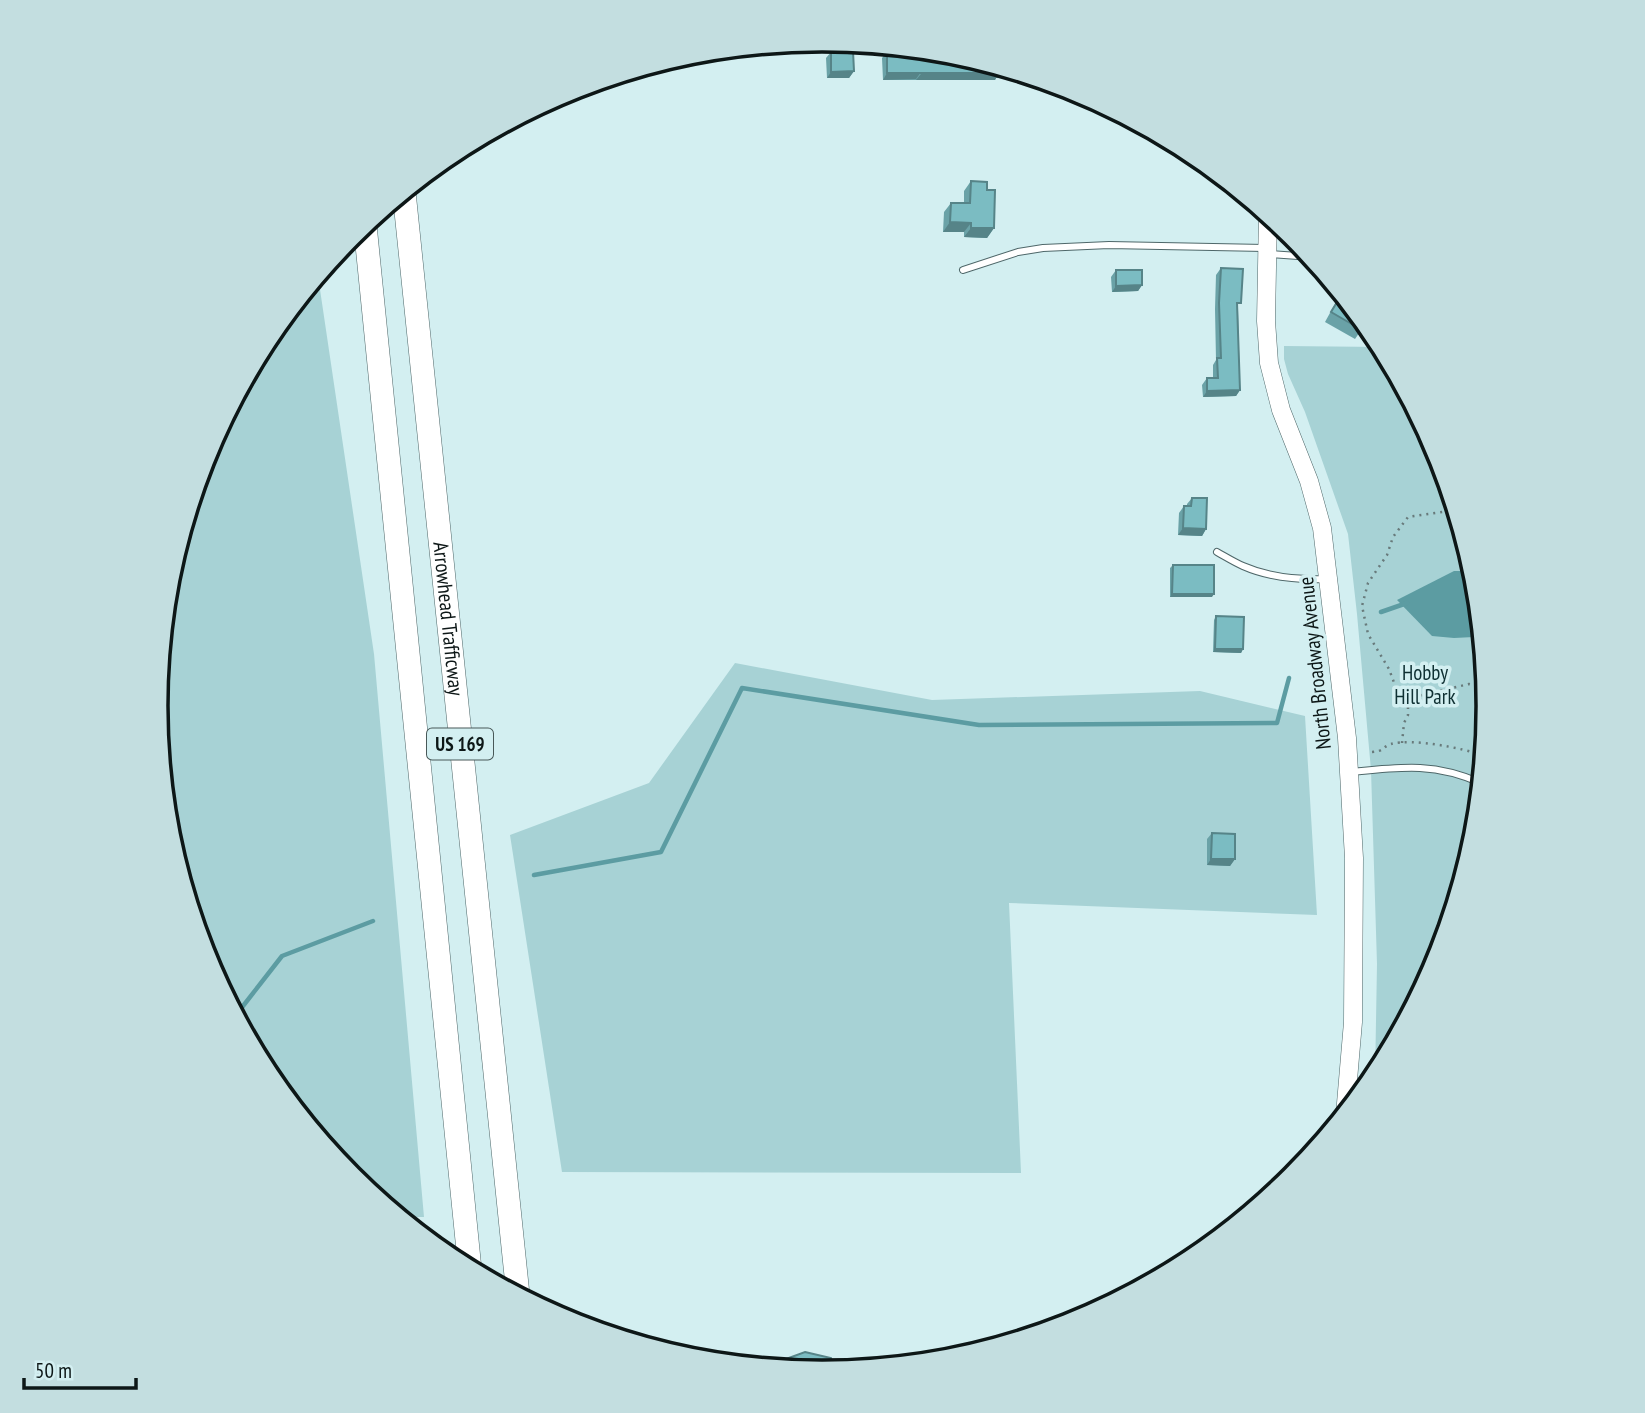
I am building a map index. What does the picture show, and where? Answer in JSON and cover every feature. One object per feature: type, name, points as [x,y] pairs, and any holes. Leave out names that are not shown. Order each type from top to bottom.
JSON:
[{"type":"highway","name":"Arrowhead Trafficway","points":[[405,203],[517,1285]]},
{"type":"highway","name":"Arrowhead Trafficway","points":[[366,238],[469,1256]]},
{"type":"street","name":"North Broadway Avenue","points":[[1268,228],[1266,321],[1269,363],[1281,410],[1308,481],[1322,528],[1345,724],[1354,858],[1353,1022],[1347,1097]]},
{"type":"lane","points":[[963,270],[1018,252],[1043,248],[1109,245],[1267,251],[1295,255]]},
{"type":"lane","points":[[1217,552],[1244,566],[1264,572],[1303,579],[1328,579]]},
{"type":"lane","points":[[1349,772],[1420,767],[1447,771],[1472,780]]},
{"type":"path","points":[[1447,511],[1408,517],[1393,537],[1387,555],[1368,583],[1362,607],[1368,634],[1389,669],[1396,688],[1408,695],[1418,696],[1469,684],[1476,685]]},
{"type":"path","points":[[1402,743],[1404,723],[1408,715],[1408,695]]},
{"type":"path","points":[[1372,752],[1402,743],[1442,745],[1475,754]]},
{"type":"green space","points":[[320,289],[374,654],[424,1217],[414,1217],[391,1198],[331,1138],[304,1105],[256,1034],[218,957],[203,917],[181,834],[174,792],[168,706],[170,664],[174,621],[191,537],[218,456],[236,417],[279,343]]},
{"type":"green space","name":"Hobby Hill Park","points":[[1284,346],[1368,347],[1409,417],[1442,496],[1464,579],[1471,621],[1475,664],[1475,749],[1464,834],[1442,917],[1427,957],[1409,996],[1375,1055],[1377,964],[1371,770],[1348,534],[1284,359]]},
{"type":"green space","points":[[735,663],[932,700],[1200,691],[1305,716],[1317,915],[1009,903],[1021,1173],[562,1172],[510,835],[649,783]]},
{"type":"shaded area","points":[[1454,571],[1462,571],[1472,637],[1432,636],[1397,600]]},
{"type":"building","points":[[831,52],[853,53],[854,71],[831,72]]},
{"type":"building","points":[[887,56],[984,73],[887,73]]},
{"type":"building","points":[[971,181],[987,182],[987,190],[995,190],[994,228],[971,228],[971,223],[950,222],[951,203],[970,203]]},
{"type":"building","points":[[1221,268],[1243,269],[1241,303],[1237,303],[1240,390],[1207,391],[1207,378],[1218,378],[1217,358],[1221,358]]},
{"type":"building","points":[[1116,270],[1142,270],[1142,285],[1116,286]]},
{"type":"building","points":[[1337,303],[1353,325],[1331,312]]},
{"type":"building","points":[[1192,498],[1207,498],[1206,529],[1183,528],[1184,506],[1191,506]]},
{"type":"building","points":[[1173,565],[1214,565],[1214,594],[1172,594]]},
{"type":"building","points":[[1216,616],[1244,617],[1243,649],[1215,649]]},
{"type":"building","points":[[1212,833],[1235,834],[1235,859],[1211,859]]},
{"type":"building","points":[[805,1352],[832,1360],[822,1360],[785,1359]]},
{"type":"waterway","points":[[1381,612],[1407,603]]},
{"type":"waterway","points":[[534,875],[661,852],[742,688],[979,725],[1277,723],[1289,678]]},
{"type":"waterway","points":[[242,1007],[282,956],[373,921]]}]
